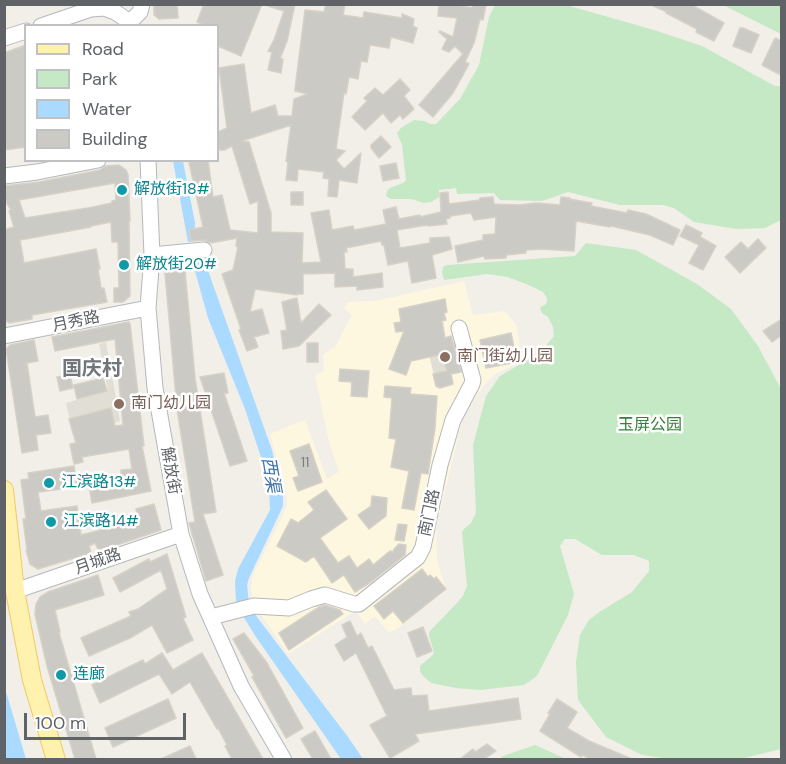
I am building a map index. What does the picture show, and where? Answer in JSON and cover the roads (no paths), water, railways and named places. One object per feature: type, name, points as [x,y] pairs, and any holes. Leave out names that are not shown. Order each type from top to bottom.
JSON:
[{"type":"main road","points":[[4,490],[15,591],[32,680],[56,759]]},
{"type":"street","points":[[115,4],[130,24]]},
{"type":"street","points":[[130,24],[140,12],[142,4]]},
{"type":"street","points":[[47,24],[91,9],[104,8],[115,12],[130,24]]},
{"type":"street","points":[[4,38],[24,32]]},
{"type":"street","points":[[4,176],[88,162]]},
{"type":"street","name":"解放街","points":[[148,162],[152,255],[148,308],[155,388],[181,534],[200,594],[241,686],[284,759]]},
{"type":"street","points":[[152,255],[204,250]]},
{"type":"street","name":"月秀路","points":[[4,336],[148,308]]},
{"type":"street","name":"南门路","points":[[211,617],[254,606],[290,608],[325,595],[359,604],[418,556],[423,547],[440,465],[453,420],[473,380],[459,328]]},
{"type":"street","name":"月城路","points":[[15,591],[181,534]]},
{"type":"water","points":[[173,162],[183,162],[195,223],[195,241],[188,242]]},
{"type":"water","points":[[206,265],[272,450],[283,497],[283,506],[249,578],[247,585],[249,603],[257,617],[363,759],[341,759],[256,637],[236,602],[235,581],[238,569],[270,510],[269,487],[245,409],[208,318],[195,271]]},
{"type":"water","points":[[4,688],[7,695],[26,759],[5,759]]},
{"type":"waterway","name":"西渠","points":[[196,256],[200,273]]},
{"type":"place","name":"解放街18#","points":[[122,190]]},
{"type":"place","name":"解放街20#","points":[[124,265]]},
{"type":"place","name":"南门街幼儿园","points":[[445,357]]},
{"type":"place","name":"南门幼儿园","points":[[119,404]]},
{"type":"place","name":"江滨路13#","points":[[49,483]]},
{"type":"place","name":"江滨路14#","points":[[51,522]]},
{"type":"place","name":"连廊","points":[[61,675]]},
{"type":"district","name":"国庆村","points":[[92,370]]},
{"type":"park label","name":"玉屏公园","points":[[650,426]]}]
